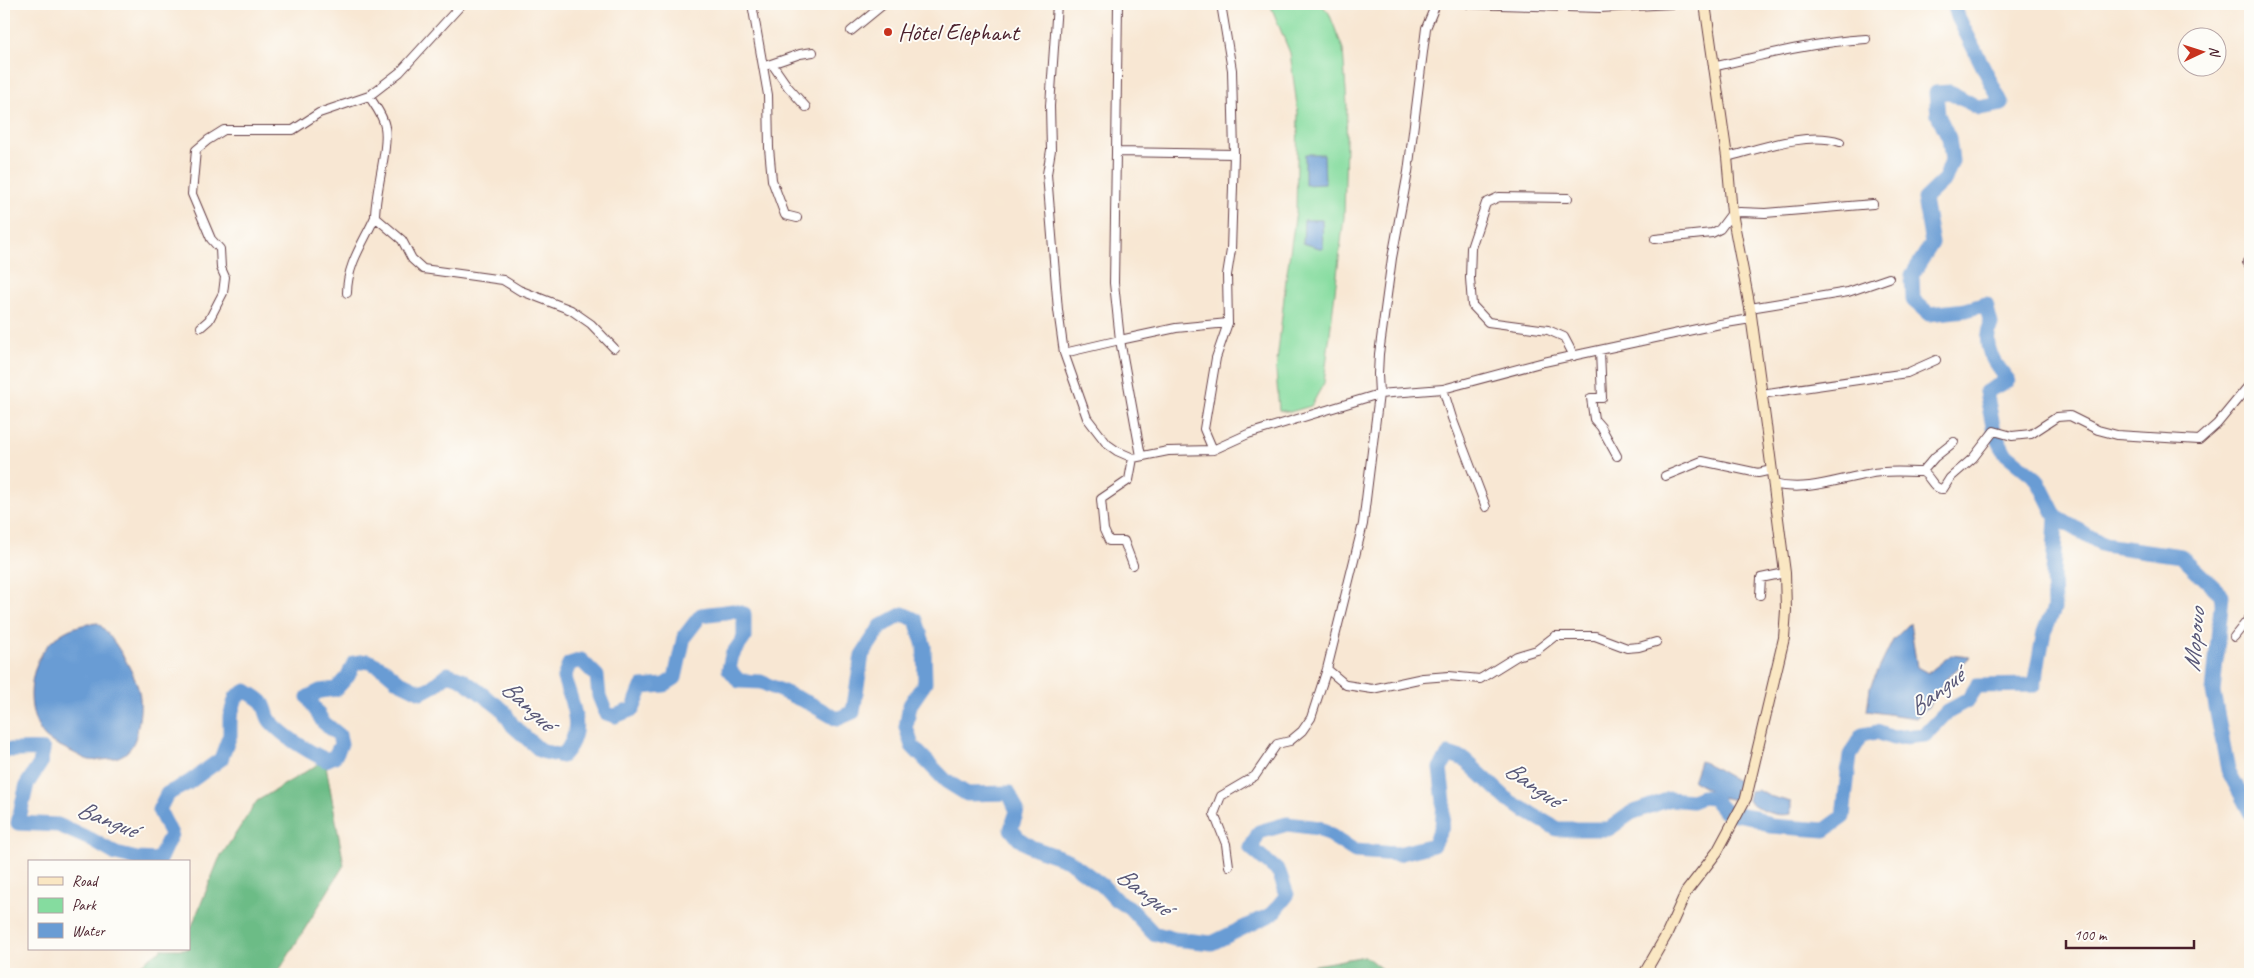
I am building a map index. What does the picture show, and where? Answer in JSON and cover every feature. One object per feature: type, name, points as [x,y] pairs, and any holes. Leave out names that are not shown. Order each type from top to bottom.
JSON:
[{"type":"main road","points":[[1644,974],[1667,934],[1686,892],[1717,852],[1746,798],[1784,638],[1787,600],[1786,573],[1751,314],[1732,214],[1727,157],[1705,4]]},
{"type":"street","points":[[201,327],[209,320],[223,294],[225,277],[221,268],[220,249],[211,239],[192,194],[196,150],[224,130],[294,130],[318,113],[369,96],[400,72],[462,4]]},
{"type":"street","points":[[752,4],[768,65],[769,148],[772,180],[785,215],[796,218]]},
{"type":"street","points":[[850,31],[884,4]]},
{"type":"street","points":[[1057,4],[1050,106],[1051,150],[1047,182],[1058,310],[1064,353],[1087,418],[1095,430],[1107,444],[1137,457],[1168,451],[1213,450],[1248,434],[1379,394],[1443,389],[1574,356],[1720,324],[1751,314],[1848,292],[1890,278]]},
{"type":"street","points":[[1118,4],[1114,283],[1120,340],[1137,457],[1129,480],[1101,499],[1104,530],[1108,541],[1124,541],[1133,565]]},
{"type":"street","points":[[1213,450],[1204,429],[1216,358],[1228,323],[1227,275],[1231,250],[1234,154],[1232,70],[1221,4]]},
{"type":"street","points":[[1229,866],[1226,844],[1214,814],[1222,796],[1255,776],[1277,744],[1290,741],[1302,732],[1310,718],[1327,669],[1363,524],[1379,394],[1379,354],[1392,258],[1408,172],[1426,28],[1436,4]]},
{"type":"street","points":[[1469,4],[1600,8],[1705,4]]},
{"type":"street","points":[[1713,67],[1777,52],[1844,40],[1866,39]]},
{"type":"street","points":[[768,65],[800,54],[813,52]]},
{"type":"street","points":[[768,65],[806,108]]},
{"type":"street","points":[[347,293],[347,279],[352,260],[376,217],[375,200],[386,128],[381,114],[369,96]]},
{"type":"street","points":[[1727,157],[1788,142],[1831,139],[1840,142]]},
{"type":"street","points":[[1116,152],[1234,154]]},
{"type":"street","points":[[1568,198],[1499,196],[1486,203],[1471,248],[1470,278],[1472,305],[1488,322],[1548,330],[1564,337],[1574,356]]},
{"type":"street","points":[[1656,239],[1712,233],[1720,229],[1732,214],[1740,212],[1765,213],[1873,204]]},
{"type":"street","points":[[376,217],[402,240],[412,259],[423,268],[503,280],[519,290],[571,310],[591,324],[614,348]]},
{"type":"street","points":[[2250,260],[2247,262],[2250,266]]},
{"type":"street","points":[[1064,353],[1176,328],[1228,323]]},
{"type":"street","points":[[1600,351],[1602,398],[1592,398],[1594,419],[1601,426],[1617,456]]},
{"type":"street","points":[[1761,394],[1907,373],[1936,360]]},
{"type":"street","points":[[1773,484],[1788,487],[1836,482],[1870,473],[1922,472],[1926,474],[1936,487],[1943,489],[1950,478],[1973,458],[1994,431],[2012,436],[2031,434],[2057,417],[2070,416],[2098,430],[2117,435],[2199,440],[2217,424],[2250,384]]},
{"type":"street","points":[[1443,389],[1486,507]]},
{"type":"street","points":[[1922,472],[1936,456],[1954,442]]},
{"type":"street","points":[[1666,476],[1702,461],[1758,473],[1772,470]]},
{"type":"street","points":[[1760,595],[1761,578],[1786,573]]},
{"type":"street","points":[[2234,637],[2250,617]]},
{"type":"street","points":[[1327,669],[1346,685],[1372,689],[1424,678],[1449,676],[1480,679],[1517,656],[1537,650],[1555,636],[1595,636],[1627,648],[1656,642]]},
{"type":"green space","points":[[1270,4],[1321,4],[1329,13],[1343,49],[1347,105],[1344,217],[1324,383],[1311,406],[1290,412],[1279,410],[1276,371],[1286,279],[1296,212],[1298,113],[1290,53]]},
{"type":"green space","points":[[325,760],[344,865],[277,974],[127,974],[161,950],[190,950],[190,928],[219,859],[257,801]]},
{"type":"green space","points":[[1365,956],[1388,974],[1282,974],[1283,971]]},
{"type":"water","points":[[1305,154],[1324,154],[1325,184],[1305,185]]},
{"type":"water","points":[[1304,220],[1322,220],[1323,249],[1303,243]]},
{"type":"water","points":[[98,623],[118,647],[130,669],[139,690],[140,707],[136,737],[125,754],[116,758],[92,760],[45,737],[33,715],[31,687],[38,661],[53,640],[74,627]]},
{"type":"water","points":[[1910,623],[1917,667],[1928,673],[1951,655],[1970,657],[1945,680],[1928,707],[1916,718],[1867,711],[1870,687],[1893,640]]},
{"type":"water","points":[[1700,761],[1741,782],[1735,800],[1721,797],[1693,781]]},
{"type":"water","points":[[1757,790],[1769,796],[1791,802],[1791,814],[1779,815],[1768,812],[1748,801],[1750,791]]},
{"type":"waterway","name":"Bangué","points":[[4,749],[43,750],[40,764],[27,784],[18,823],[58,825],[90,839],[116,854],[137,859],[159,860],[171,834],[159,810],[167,794],[188,783],[221,759],[230,735],[230,717],[236,697],[246,691],[262,702],[270,721],[278,729],[298,744],[326,760],[335,756],[341,744],[339,735],[323,722],[308,697],[320,691],[336,689],[348,676],[354,663],[368,661],[384,669],[398,681],[421,692],[432,687],[448,674],[462,679],[503,710],[513,726],[541,751],[562,756],[574,738],[576,728],[574,709],[564,678],[569,664],[581,660],[597,676],[599,696],[606,713],[615,716],[633,709],[642,687],[664,685],[675,678],[684,637],[701,615],[733,611],[744,614],[744,638],[732,655],[729,669],[739,681],[761,682],[811,704],[837,719],[853,712],[862,655],[881,626],[903,614],[916,620],[924,646],[925,683],[910,705],[906,727],[912,746],[946,781],[967,794],[1009,793],[1017,811],[1011,829],[1019,839],[1031,847],[1068,860],[1103,886],[1116,900],[1129,907],[1153,933],[1174,939],[1212,943],[1272,914],[1287,895],[1279,872],[1251,848],[1259,832],[1287,824],[1319,828],[1355,851],[1398,854],[1433,845],[1442,827],[1444,802],[1440,768],[1449,754],[1464,759],[1509,801],[1557,829],[1609,829],[1631,813],[1670,799],[1692,801],[1702,797],[1713,798],[1725,812],[1754,817],[1770,826],[1825,830],[1843,817],[1850,755],[1862,735],[1877,732],[1893,738],[1925,735],[1948,711],[1968,700],[1977,686],[2034,685],[2044,632],[2054,609],[2053,573],[2056,517],[2037,479],[2005,453],[1994,431],[1986,392],[2008,380],[1990,354],[1987,340],[1991,324],[1986,304],[1966,310],[1929,314],[1913,300],[1912,275],[1932,243],[1924,199],[1945,179],[1952,161],[1949,138],[1938,115],[1936,93],[1950,92],[1979,108],[2002,104],[1958,17],[1954,4]]},
{"type":"waterway","name":"Mopouo","points":[[2056,517],[2104,545],[2181,556],[2222,595],[2213,692],[2228,770],[2250,812]]},
{"type":"place","name":"Hôtel Elephant","points":[[888,32]]}]
